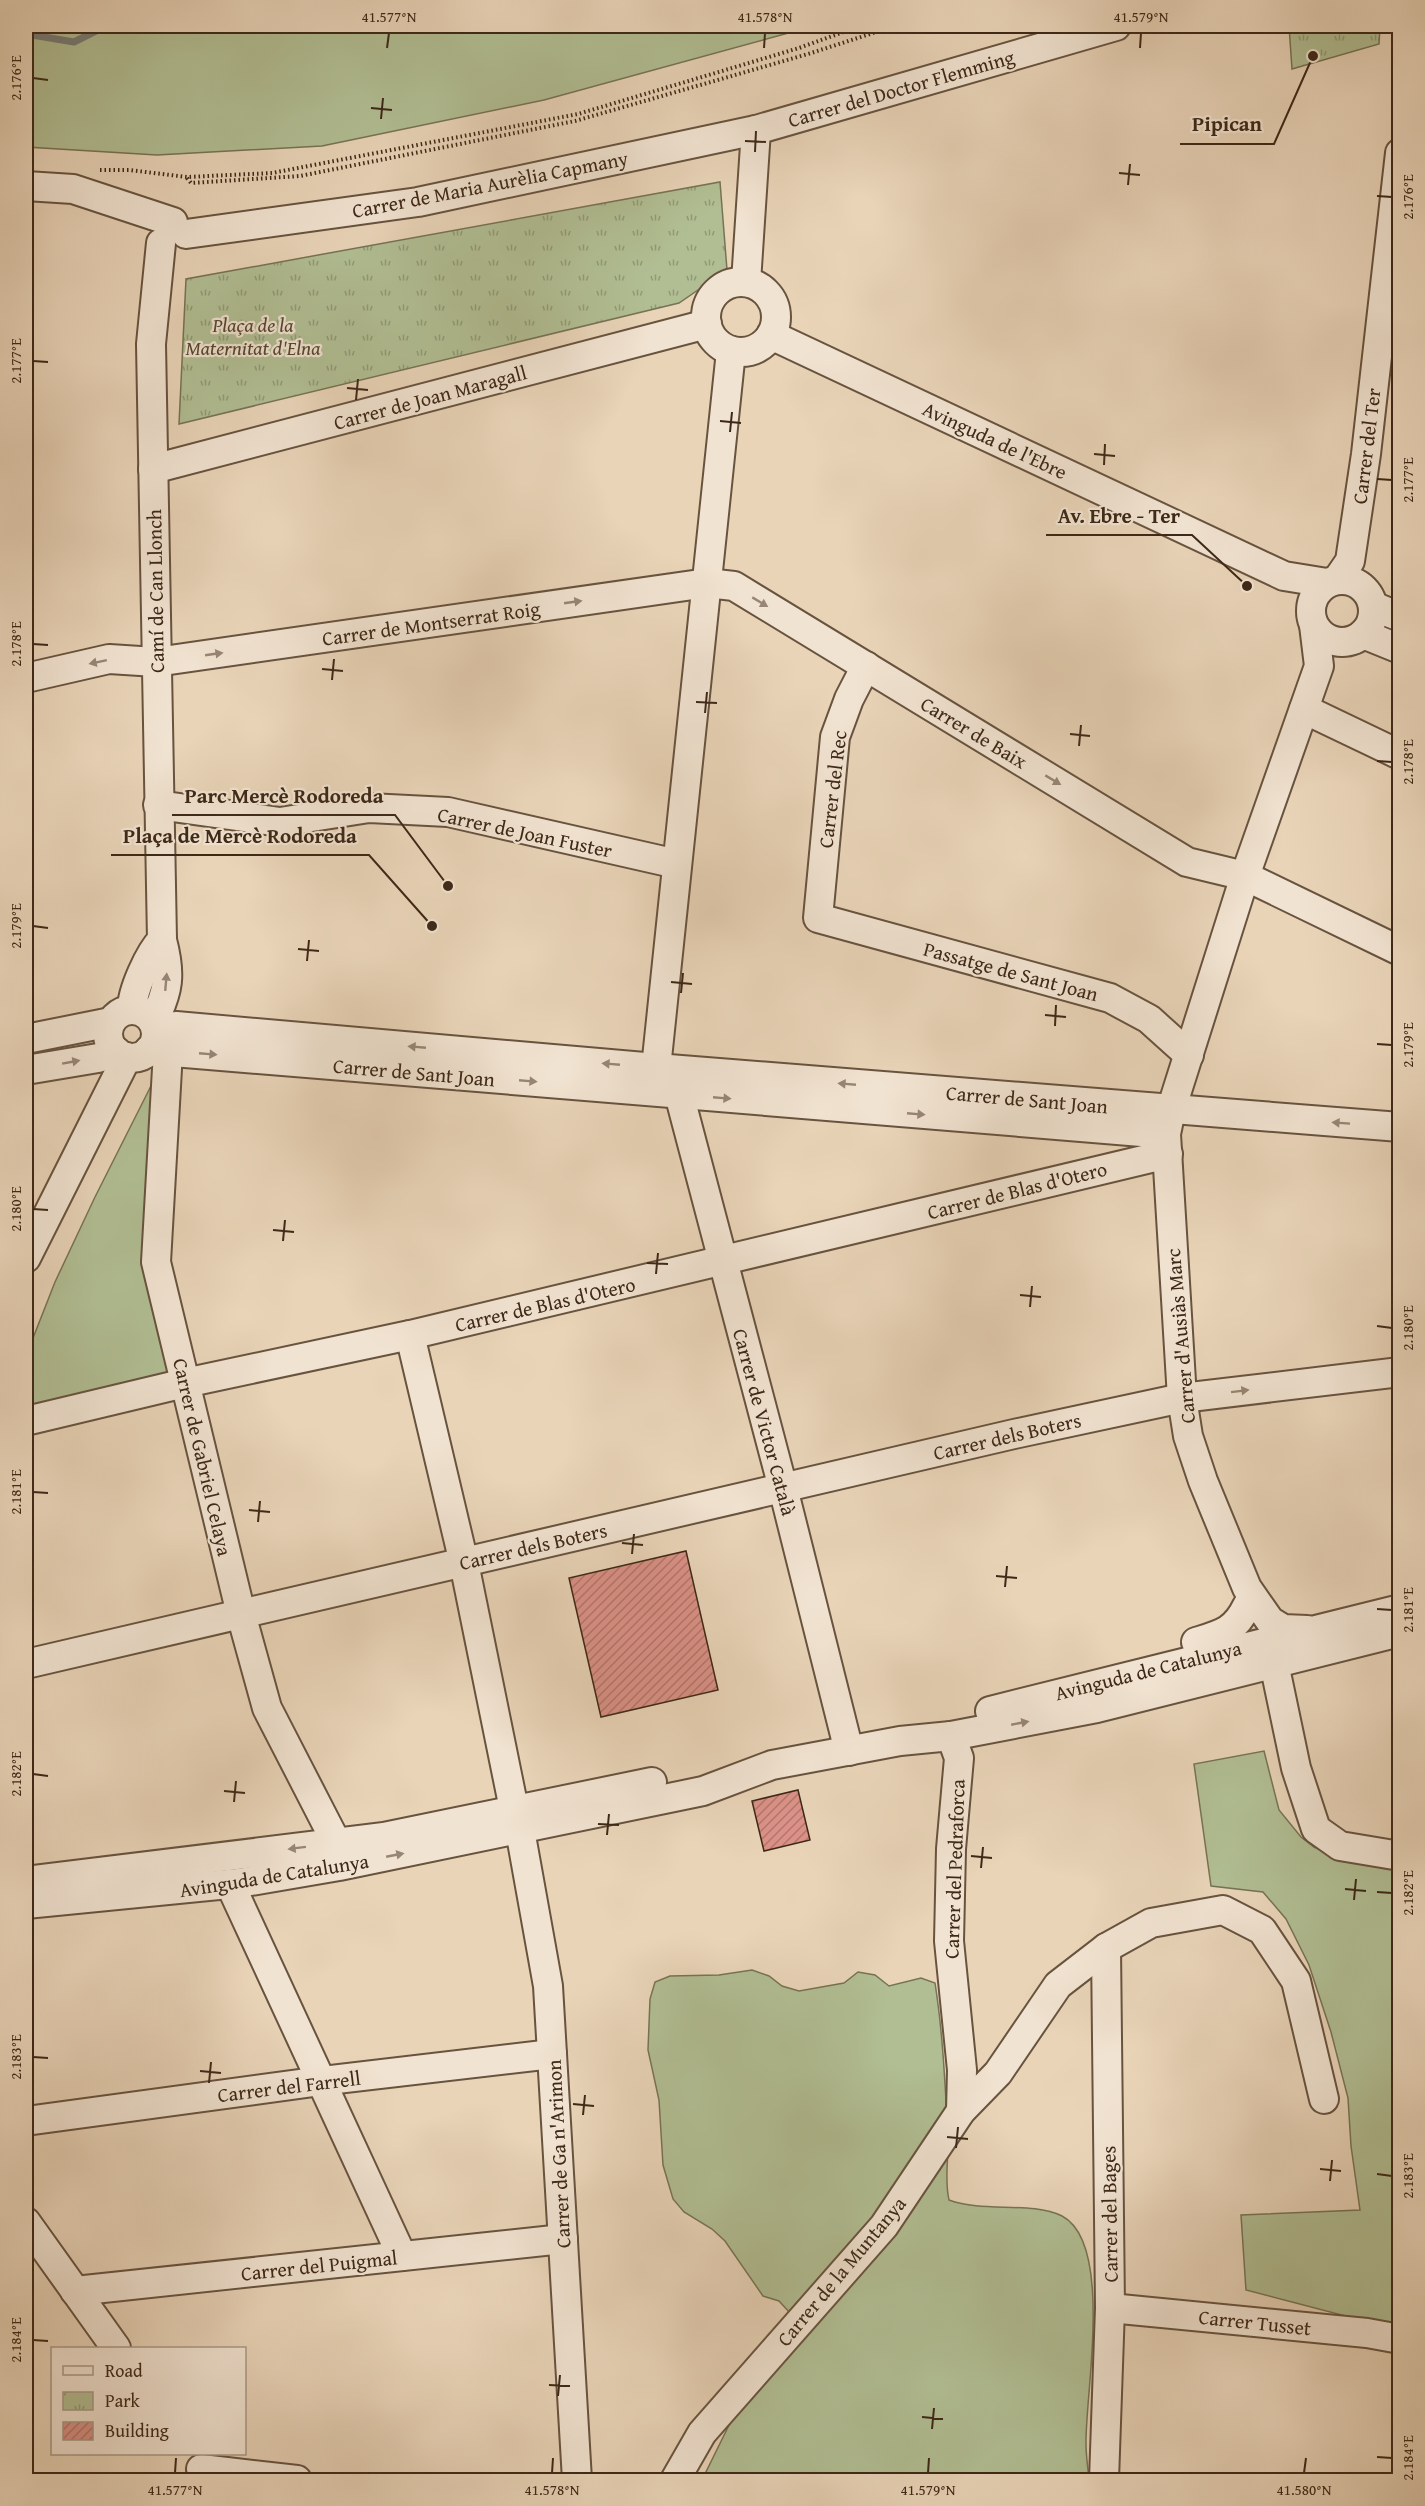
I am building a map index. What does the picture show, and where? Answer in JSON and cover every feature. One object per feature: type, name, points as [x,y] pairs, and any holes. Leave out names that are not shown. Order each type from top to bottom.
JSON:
[{"type":"street","name":"Carrer del Doctor Flemming","points":[[756,130],[1116,26]]},
{"type":"street","name":"Carrer de Maria Aurèlia Capmany","points":[[173,233],[418,202],[756,130]]},
{"type":"street","points":[[746,282],[756,130]]},
{"type":"street","name":"Carrer del Ter","points":[[1343,576],[1366,454],[1395,238],[1400,153]]},
{"type":"street","points":[[26,186],[73,189],[173,233]]},
{"type":"street","name":"Camí de Can Llonch","points":[[26,1258],[139,1037],[132,999],[157,945],[162,940],[150,344],[173,233]]},
{"type":"street","points":[[746,282],[758,286],[771,297],[776,309],[776,320],[771,335],[758,348],[746,352],[731,351],[720,345],[711,335],[707,324],[707,308],[712,297],[720,288],[731,283],[746,282]]},
{"type":"street","name":"Carrer de Joan Maragall","points":[[153,470],[707,324]]},
{"type":"street","name":"Avinguda de l'Ebre","points":[[771,335],[1284,576],[1343,576]]},
{"type":"street","points":[[679,1094],[656,1068],[731,351]]},
{"type":"street","name":"Avinguda de l'Ebre","points":[[1284,576],[1327,638],[1354,638],[1400,649]]},
{"type":"street","points":[[1168,1133],[1189,1054],[1245,876],[1319,666],[1313,616],[1319,588],[1343,576],[1370,597],[1373,606],[1370,626],[1319,666]]},
{"type":"street","name":"Carrer de Montserrat Roig","points":[[26,678],[109,659],[156,662],[707,583]]},
{"type":"street","name":"Carrer de Baix","points":[[707,583],[734,586],[1188,862],[1245,876],[1400,951]]},
{"type":"street","points":[[1373,606],[1400,617]]},
{"type":"street","name":"Carrer del Rec","points":[[818,918],[835,737],[849,699],[866,666]]},
{"type":"street","points":[[1304,709],[1400,755]]},
{"type":"street","name":"Carrer de Joan Fuster","points":[[158,805],[280,822],[369,808],[448,812],[677,864]]},
{"type":"street","name":"Passatge de Sant Joan","points":[[818,918],[1110,998],[1149,1019],[1189,1054]]},
{"type":"street","name":"Carrer de Sant Joan","points":[[26,1070],[98,1058],[139,1037],[176,1026],[656,1068],[1168,1133]]},
{"type":"street","name":"Carrer de Sant Joan","points":[[26,1039],[139,1037],[679,1094],[1168,1133],[1400,1127]]},
{"type":"street","name":"Carrer de Gabriel Celaya","points":[[139,1037],[156,1262],[241,1614],[267,1708],[337,1844]]},
{"type":"street","name":"Carrer de Victor Català","points":[[679,1094],[783,1488],[849,1751]]},
{"type":"street","name":"Carrer de Blas d'Otero","points":[[26,1421],[185,1383],[411,1335],[723,1261],[1168,1133]]},
{"type":"street","name":"Carrer d'Ausiàs Marc","points":[[1168,1133],[1182,1398],[1188,1436],[1247,1597]]},
{"type":"street","name":"Carrer de Ga n'Arimon","points":[[411,1335],[464,1563],[517,1819],[548,1986],[577,2481]]},
{"type":"street","name":"Carrer dels Boters","points":[[26,1664],[1182,1398],[1400,1372]]},
{"type":"street","points":[[1247,1597],[1270,1621],[1283,1629],[1307,1630]]},
{"type":"street","points":[[1247,1597],[1253,1624],[1269,1652],[1296,1768],[1316,1829],[1340,1846],[1400,1856]]},
{"type":"street","points":[[1167,1666],[1187,1645],[1227,1632],[1240,1621],[1247,1597]]},
{"type":"street","name":"Avinguda de Catalunya","points":[[26,1904],[230,1884],[291,1875],[517,1819],[662,1780],[740,1765],[772,1765],[900,1741],[951,1736],[1097,1708],[1269,1652],[1307,1630],[1400,1609]]},
{"type":"street","points":[[1080,1688],[1133,1688],[1252,1656],[1263,1656],[1288,1647],[1400,1623]]},
{"type":"street","name":"Avinguda de Catalunya","points":[[900,1741],[951,1720],[1167,1666],[1400,1632]]},
{"type":"street","name":"Carrer del Pedraforca","points":[[951,1736],[959,1758],[951,1850],[948,1941],[962,2070],[961,2111]]},
{"type":"street","name":"Avinguda de Catalunya","points":[[26,1881],[337,1844],[458,1821],[517,1819],[703,1791],[772,1765]]},
{"type":"street","points":[[230,1884],[402,2256]]},
{"type":"street","points":[[26,1892],[91,1886],[174,1890]]},
{"type":"street","name":"Carrer de la Muntanya","points":[[675,2481],[702,2433],[884,2226],[961,2111],[998,2073],[1058,1985],[1106,1948],[1151,1923],[1223,1910],[1262,1929],[1296,1981],[1324,2099]]},
{"type":"street","name":"Carrer del Bages","points":[[1104,2481],[1110,2308],[1106,1948]]},
{"type":"street","name":"Carrer del Farrell","points":[[26,2121],[321,2081],[552,2055]]},
{"type":"street","points":[[26,2222],[115,2347]]},
{"type":"street","name":"Carrer del Puigmal","points":[[75,2291],[563,2240]]},
{"type":"street","name":"Carrer Tusset","points":[[1110,2308],[1367,2333],[1400,2339]]},
{"type":"street","points":[[200,2468],[297,2481]]},
{"type":"path","points":[[95,170],[129,170],[187,177],[272,173],[578,114],[799,48],[860,26]]},
{"type":"path","points":[[187,177],[191,183],[300,176],[575,122],[808,54],[895,26]]},
{"type":"green space","points":[[26,26],[814,26],[544,100],[322,146],[157,155],[26,147]]},
{"type":"green space","points":[[1289,26],[1380,26],[1379,44],[1292,69]]},
{"type":"green space","name":"Plaça de la Maternitat d'Elna","points":[[720,182],[727,270],[679,303],[179,424],[186,279]]},
{"type":"green space","points":[[157,1074],[176,1378],[26,1413],[26,1356],[55,1282]]},
{"type":"green space","points":[[1264,1751],[1279,1810],[1301,1837],[1314,1847],[1330,1854],[1399,1867],[1399,2330],[1246,2290],[1241,2215],[1360,2210],[1351,2146],[1348,2098],[1331,2032],[1309,1965],[1286,1919],[1263,1892],[1211,1886],[1194,1764]]},
{"type":"green space","points":[[752,1970],[769,1976],[782,1986],[799,1991],[844,1983],[858,1972],[875,1975],[889,1986],[921,1978],[935,1983],[945,2078],[949,2200],[977,2206],[1036,2209],[1062,2216],[1078,2231],[1088,2256],[1093,2321],[1086,2444],[1089,2480],[702,2480],[736,2411],[770,2377],[790,2313],[779,2301],[763,2296],[725,2241],[712,2229],[684,2212],[673,2199],[663,2165],[659,2100],[648,2050],[650,1999],[655,1982],[670,1976],[719,1975]]},
{"type":"building","points":[[686,1551],[718,1690],[601,1717],[569,1578]]},
{"type":"building","points":[[798,1790],[810,1840],[764,1851],[752,1801]]},
{"type":"waterway","points":[[26,34],[74,42],[102,28],[113,26]]},
{"type":"place","name":"Pipican","points":[[1313,56]]},
{"type":"place","name":"Av. Ebre - Ter","points":[[1247,586]]},
{"type":"place","name":"Parc Mercè Rodoreda","points":[[448,886]]},
{"type":"place","name":"Plaça de Mercè Rodoreda","points":[[432,926]]}]
